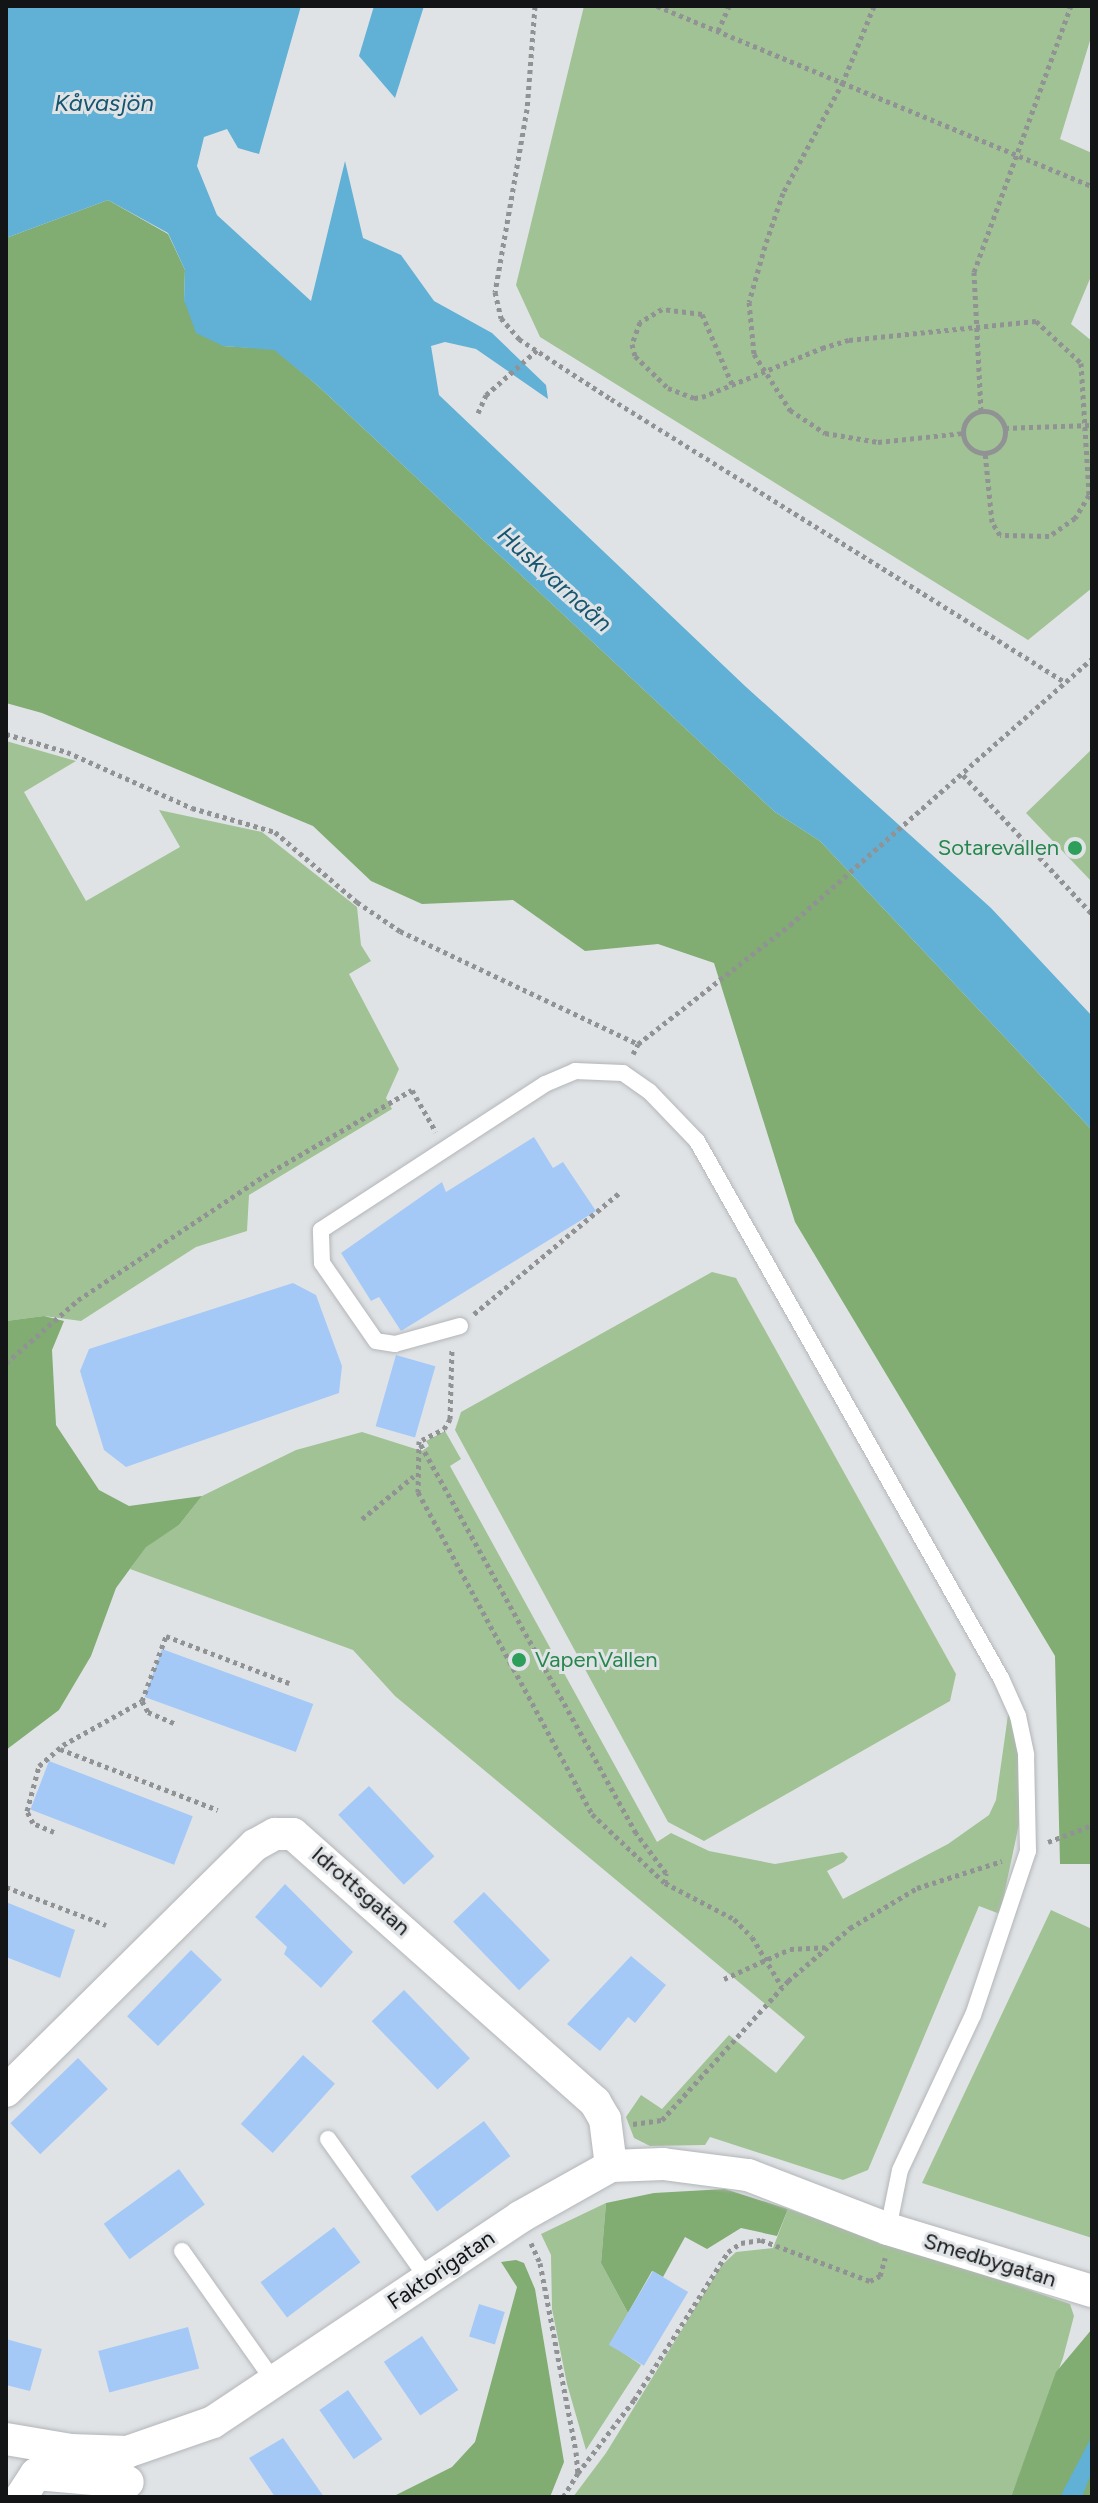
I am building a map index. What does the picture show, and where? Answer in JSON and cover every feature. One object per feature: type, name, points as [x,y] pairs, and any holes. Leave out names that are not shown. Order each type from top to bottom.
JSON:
[{"type":"street","name":"Idrottsgatan","points":[[6,2091],[255,1845],[275,1834],[293,1834],[595,2102],[606,2127],[611,2166]]},
{"type":"street","name":"Faktorigatan","points":[[6,2439],[71,2450],[127,2477],[275,2383],[520,2217],[611,2166],[663,2164],[748,2175],[888,2229]]},
{"type":"street","name":"Smedbygatan","points":[[888,2229],[1092,2291]]},
{"type":"street","points":[[21,2497],[36,2474],[127,2477]]},
{"type":"lane","points":[[460,1326],[395,1344],[376,1341],[358,1320],[318,1247],[321,1230],[545,1084],[575,1071],[598,1068],[623,1073],[649,1091],[697,1141],[1001,1678],[1018,1716],[1026,1755],[1028,1851],[973,2015],[900,2170],[888,2229]]},
{"type":"lane","points":[[328,2139],[427,2278]]},
{"type":"lane","points":[[182,2251],[275,2383]]},
{"type":"path","points":[[535,6],[527,109],[495,292],[501,318],[537,350],[1065,682]]},
{"type":"path","points":[[657,6],[1092,186]]},
{"type":"path","points":[[718,31],[729,6]]},
{"type":"path","points":[[874,6],[843,82],[783,193],[754,279],[749,323],[762,373],[790,410],[825,433],[878,442],[963,433]]},
{"type":"path","points":[[981,411],[974,272],[1020,156],[1071,6]]},
{"type":"path","points":[[732,384],[702,314],[662,309],[640,322],[632,344],[635,356],[668,388],[694,398],[762,373],[849,340],[1036,321],[1076,353],[1089,425],[1089,495],[1075,518],[1049,536],[1011,539],[996,531],[985,452]]},
{"type":"path","points":[[478,413],[486,395],[508,381],[537,350]]},
{"type":"path","points":[[963,433],[970,417],[981,411],[995,414],[1005,428]]},
{"type":"path","points":[[1005,428],[1089,425]]},
{"type":"path","points":[[963,433],[970,447],[985,452],[1000,445],[1005,428]]},
{"type":"path","points":[[6,734],[67,752],[192,808],[275,832],[357,902],[400,931],[638,1044],[790,925],[1092,659]]},
{"type":"path","points":[[963,775],[1092,914]]},
{"type":"path","points":[[6,1363],[78,1300],[264,1176],[412,1090],[447,1149]]},
{"type":"path","points":[[422,1440],[444,1429],[450,1419],[451,1354],[460,1326],[619,1193]]},
{"type":"path","points":[[422,1440],[415,1475],[426,1509],[592,1814],[665,1883],[734,1919],[752,1937],[782,1987]]},
{"type":"path","points":[[422,1440],[636,1833],[666,1873],[665,1883]]},
{"type":"path","points":[[362,1519],[415,1475]]},
{"type":"path","points":[[54,1832],[33,1823],[26,1803],[39,1766],[60,1749],[142,1701],[166,1636],[289,1683]]},
{"type":"path","points":[[142,1701],[148,1712],[176,1724]]},
{"type":"path","points":[[60,1749],[218,1810]]},
{"type":"path","points":[[606,2127],[662,2120],[782,1987],[827,1947],[917,1888],[1028,1851],[1092,1825]]},
{"type":"path","points":[[6,1887],[106,1925]]},
{"type":"path","points":[[724,1979],[790,1949],[827,1947]]},
{"type":"path","points":[[520,2217],[540,2263],[578,2473]]},
{"type":"path","points":[[563,2497],[634,2400],[728,2252],[741,2243],[761,2240],[870,2281],[880,2276],[888,2229]]},
{"type":"green space","points":[[584,6],[1092,6],[1092,34],[1060,139],[1092,153],[1092,274],[1071,324],[1092,341],[1092,588],[1028,640],[540,337],[516,285]]},
{"type":"green space","points":[[108,200],[168,234],[185,270],[184,300],[223,346],[274,349],[317,385],[775,812],[820,841],[1092,1130],[1092,1864],[1060,1864],[1055,1656],[795,1222],[714,963],[658,944],[585,951],[513,900],[422,904],[371,881],[313,826],[42,713],[6,703],[6,238]]},
{"type":"green space","points":[[6,741],[76,761],[24,792],[86,901],[180,847],[159,810],[262,832],[357,907],[361,945],[371,961],[349,974],[399,1069],[386,1098],[392,1109],[249,1195],[247,1231],[196,1247],[81,1321],[44,1316],[6,1321]]},
{"type":"green space","name":"Sotarevallen","points":[[1092,749],[1092,882],[1026,813]]},
{"type":"green space","points":[[712,1272],[736,1278],[956,1674],[950,1701],[704,1841],[668,1822],[455,1430],[461,1412]]},
{"type":"green space","points":[[44,1316],[64,1321],[52,1350],[56,1425],[99,1490],[129,1506],[202,1496],[179,1525],[146,1547],[116,1588],[91,1656],[59,1710],[6,1750],[6,1321]]},
{"type":"green space","points":[[445,1431],[461,1459],[450,1466],[657,1842],[671,1833],[709,1851],[775,1864],[843,1852],[848,1857],[844,1862],[827,1871],[843,1899],[948,1844],[989,1815],[996,1800],[1009,1708],[1019,1734],[1019,1824],[1000,1914],[979,1906],[868,2170],[843,2180],[710,2137],[705,2145],[650,2146],[634,2138],[626,2117],[641,2095],[662,2109],[729,2035],[776,2073],[805,2037],[395,1696],[353,1650],[130,1569],[146,1546],[179,1525],[202,1496],[296,1450],[362,1432],[422,1451],[429,1446],[426,1441]]},
{"type":"green space","points":[[1051,1910],[1092,1929],[1092,2238],[922,2183]]},
{"type":"green space","points":[[725,2189],[788,2209],[777,2236],[741,2228],[707,2249],[685,2237],[663,2277],[652,2271],[628,2313],[601,2263],[606,2203],[654,2193]]},
{"type":"green space","points":[[606,2203],[601,2263],[628,2313],[610,2344],[641,2365],[586,2450],[567,2384],[552,2309],[551,2255],[541,2234]]},
{"type":"green space","points":[[788,2209],[1070,2304],[1074,2316],[1063,2358],[1011,2497],[573,2497],[606,2453],[721,2266],[736,2252],[773,2248]]},
{"type":"green space","points":[[516,2260],[524,2263],[535,2289],[564,2462],[550,2497],[392,2497],[452,2467],[475,2442],[517,2287],[501,2262]]},
{"type":"green space","points":[[1092,2329],[1092,2497],[1011,2497],[1056,2372]]},
{"type":"water","points":[[6,6],[301,6],[259,154],[238,148],[227,129],[204,137],[197,166],[217,215],[311,301],[345,161],[363,238],[401,255],[434,301],[492,333],[546,385],[548,399],[476,349],[445,342],[431,346],[439,395],[745,686],[991,908],[1092,1016],[1092,1130],[820,841],[775,812],[317,385],[274,350],[223,346],[196,333],[184,300],[185,270],[168,233],[108,200],[6,238]]},
{"type":"water","points":[[374,6],[424,6],[395,98],[359,56]]},
{"type":"water","points":[[1092,2436],[1092,2471],[1082,2497],[1060,2497]]},
{"type":"building","points":[[534,1137],[553,1168],[563,1162],[596,1211],[401,1331],[379,1297],[371,1301],[341,1253],[442,1182],[446,1192]]},
{"type":"building","points":[[293,1283],[316,1295],[342,1366],[339,1393],[126,1467],[104,1450],[80,1371],[89,1349]]},
{"type":"building","points":[[396,1355],[435,1366],[415,1437],[376,1426]]},
{"type":"building","points":[[162,1649],[313,1704],[296,1752],[145,1697]]},
{"type":"building","points":[[49,1761],[193,1816],[174,1865],[30,1810]]},
{"type":"building","points":[[369,1786],[434,1856],[404,1885],[338,1815]]},
{"type":"building","points":[[285,1884],[353,1952],[321,1988],[284,1954],[287,1947],[255,1917]]},
{"type":"building","points":[[484,1892],[550,1960],[519,1990],[453,1922]]},
{"type":"building","points":[[6,1902],[75,1930],[60,1978],[6,1957]]},
{"type":"building","points":[[191,1950],[222,1980],[158,2046],[127,2016]]},
{"type":"building","points":[[631,1956],[666,1985],[635,2023],[628,2017],[600,2051],[567,2024]]},
{"type":"building","points":[[404,1990],[470,2058],[438,2090],[372,2021]]},
{"type":"building","points":[[303,2055],[335,2084],[273,2153],[241,2124]]},
{"type":"building","points":[[78,2058],[108,2089],[40,2154],[10,2123]]},
{"type":"building","points":[[484,2121],[510,2156],[437,2212],[411,2176]]},
{"type":"building","points":[[179,2169],[205,2205],[130,2259],[104,2224]]},
{"type":"building","points":[[334,2227],[360,2262],[287,2318],[261,2282]]},
{"type":"building","points":[[653,2271],[688,2292],[644,2366],[609,2345]]},
{"type":"building","points":[[479,2304],[505,2312],[495,2344],[469,2337]]},
{"type":"building","points":[[188,2327],[199,2369],[109,2393],[98,2351]]},
{"type":"building","points":[[422,2336],[458,2390],[420,2416],[384,2362]]},
{"type":"building","points":[[6,2339],[42,2349],[30,2391],[6,2385]]},
{"type":"building","points":[[348,2390],[382,2439],[354,2459],[319,2410]]},
{"type":"building","points":[[283,2438],[324,2497],[275,2497],[249,2458]]},
{"type":"place","name":"Sotarevallen","points":[[1075,848]]},
{"type":"place","name":"VapenVallen","points":[[519,1660]]},
{"type":"water label","name":"Kåvasjön","points":[[104,103]]},
{"type":"water label","name":"Huskvarnaån","points":[[555,579]]}]
